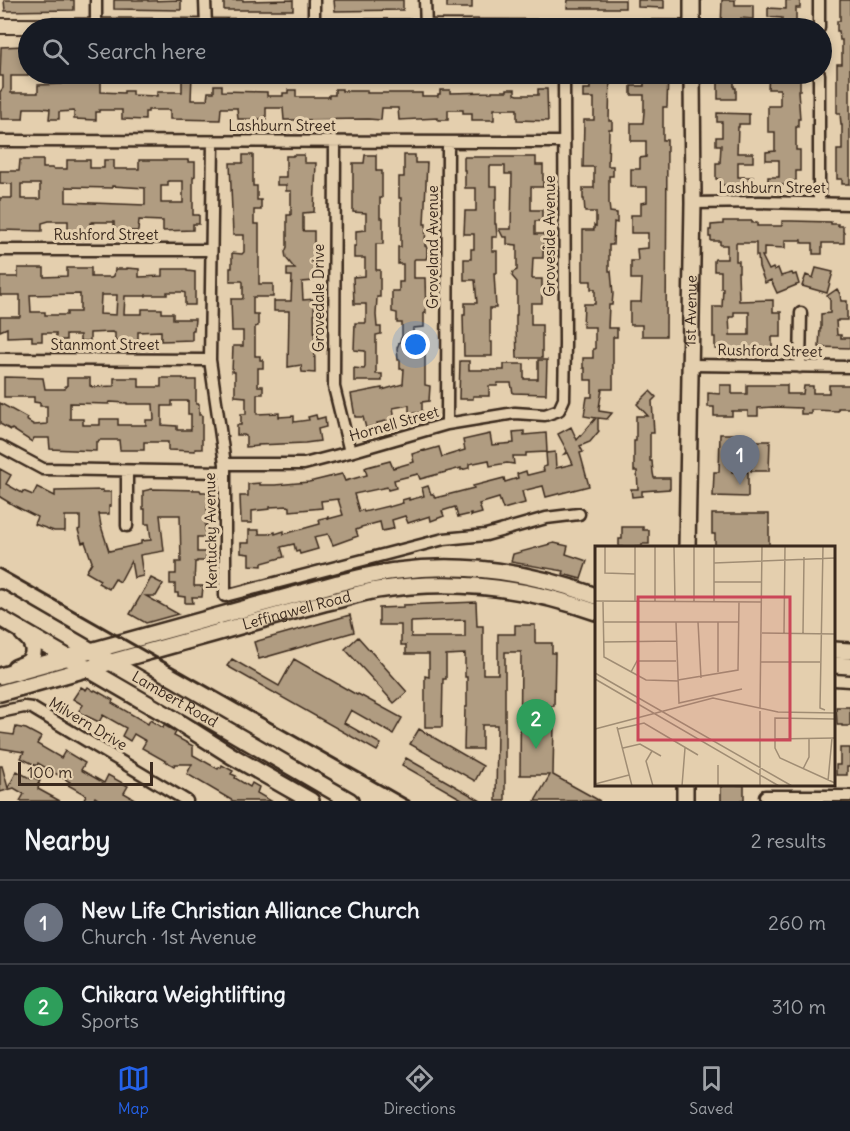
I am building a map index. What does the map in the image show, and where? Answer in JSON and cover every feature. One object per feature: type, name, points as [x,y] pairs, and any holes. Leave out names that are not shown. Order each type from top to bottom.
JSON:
[{"type":"main road","points":[[692,0],[692,18]]},
{"type":"main road","name":"1st Avenue","points":[[687,546],[693,203],[692,84]]},
{"type":"main road","name":"Leffingwell Road","points":[[1,676],[368,575],[399,570],[450,568],[501,571],[535,577],[595,595]]},
{"type":"main road","name":"Leffingwell Road","points":[[0,693],[375,590],[411,585],[466,584],[498,588],[525,592],[595,611]]},
{"type":"main road","name":"Lambert Road","points":[[0,598],[350,801]]},
{"type":"main road","points":[[0,618],[29,639],[33,649],[29,661],[1,676]]},
{"type":"main road","name":"Lambert Road","points":[[0,618],[311,801]]},
{"type":"main road","points":[[835,650],[850,651]]},
{"type":"main road","points":[[142,653],[140,667],[144,674],[176,700]]},
{"type":"main road","points":[[835,665],[850,666]]},
{"type":"street","points":[[96,0],[96,18]]},
{"type":"street","points":[[205,0],[206,18]]},
{"type":"street","points":[[314,0],[314,18]]},
{"type":"street","points":[[425,0],[426,18]]},
{"type":"street","points":[[819,0],[819,18]]},
{"type":"street","points":[[0,26],[18,26]]},
{"type":"street","name":"Groveside Avenue","points":[[564,84],[564,399]]},
{"type":"street","points":[[819,84],[819,204]]},
{"type":"street","name":"Lashburn Street","points":[[0,141],[564,142]]},
{"type":"street","name":"Grovedale Drive","points":[[335,141],[334,387],[350,452]]},
{"type":"street","name":"Kentucky Avenue","points":[[213,142],[210,360],[224,468],[225,596],[444,539],[486,535],[546,518],[579,514]]},
{"type":"street","name":"Groveland Avenue","points":[[447,424],[448,142]]},
{"type":"street","name":"Lashburn Street","points":[[693,203],[850,204]]},
{"type":"street","name":"Rushford Street","points":[[0,250],[211,250]]},
{"type":"street","points":[[800,367],[801,313]]},
{"type":"street","name":"Stanmont Street","points":[[0,359],[210,360]]},
{"type":"street","name":"Rushford Street","points":[[690,365],[850,367]]},
{"type":"street","name":"Hornell Street","points":[[0,446],[43,469],[127,471],[304,464],[447,424],[515,413],[545,415],[559,410],[564,399]]},
{"type":"street","points":[[127,471],[128,525]]},
{"type":"street","points":[[835,680],[850,681]]},
{"type":"street","name":"Milvern Drive","points":[[0,712],[24,707],[32,708],[187,801]]},
{"type":"street","points":[[765,794],[850,796]]},
{"type":"building","points":[[4,0],[74,0],[74,10],[5,11]]},
{"type":"building","points":[[114,0],[181,0],[181,10],[114,9]]},
{"type":"building","points":[[224,0],[293,0],[293,10],[224,10]]},
{"type":"building","points":[[334,0],[403,0],[403,10],[335,11]]},
{"type":"building","points":[[447,0],[472,0],[472,8],[447,8]]},
{"type":"building","points":[[568,0],[625,0],[625,8],[567,8]]},
{"type":"building","points":[[638,0],[664,0],[664,8],[638,7]]},
{"type":"building","points":[[722,0],[735,0],[735,5],[753,5],[753,18],[721,18]]},
{"type":"building","points":[[786,0],[800,0],[800,8],[796,8],[796,18],[768,17],[768,8],[786,9]]},
{"type":"building","points":[[840,0],[850,0],[850,184],[842,184],[842,179],[837,179],[837,150],[842,150],[842,125],[840,113],[837,113],[837,64],[842,64],[842,40],[837,31],[837,21],[840,21]]},
{"type":"building","points":[[18,46],[18,76],[11,76],[11,93],[38,93],[38,85],[62,84],[101,84],[101,92],[132,91],[132,95],[157,96],[157,92],[182,92],[182,84],[192,84],[191,100],[207,100],[208,92],[214,92],[214,85],[222,85],[222,91],[267,92],[267,96],[283,96],[283,93],[288,93],[288,90],[296,90],[296,97],[329,97],[329,95],[335,95],[335,89],[367,91],[367,93],[422,93],[422,96],[438,96],[440,90],[450,90],[450,93],[515,89],[515,94],[518,95],[538,95],[538,89],[547,89],[548,121],[517,120],[517,109],[494,109],[494,120],[472,120],[472,113],[463,113],[463,110],[448,110],[448,120],[438,120],[438,118],[399,120],[398,108],[382,108],[381,120],[284,120],[283,108],[266,108],[266,119],[238,119],[237,108],[221,108],[220,120],[170,119],[170,110],[148,110],[145,112],[145,120],[122,119],[122,110],[99,110],[96,112],[96,120],[74,119],[74,111],[59,112],[59,119],[49,119],[50,109],[24,108],[23,119],[1,119],[0,92],[3,88],[3,76],[0,76],[1,47]]},
{"type":"building","points":[[590,84],[610,84],[609,121],[612,121],[612,129],[609,129],[608,166],[613,166],[613,176],[609,176],[609,203],[610,212],[617,213],[617,223],[614,222],[613,245],[609,245],[609,271],[611,271],[613,294],[612,305],[609,305],[608,328],[617,328],[617,337],[613,337],[613,389],[602,389],[599,408],[599,411],[612,413],[607,419],[598,418],[599,431],[590,442],[580,446],[589,486],[546,497],[543,486],[522,491],[525,503],[503,509],[499,498],[479,504],[482,513],[471,516],[471,514],[458,517],[455,507],[442,511],[444,516],[431,521],[430,516],[408,523],[405,516],[392,520],[394,528],[392,529],[382,531],[380,522],[361,527],[356,530],[358,536],[333,545],[328,534],[314,537],[318,549],[300,554],[299,551],[296,552],[294,544],[281,547],[284,557],[262,563],[262,566],[249,565],[249,554],[241,553],[241,543],[249,543],[249,530],[259,530],[259,534],[275,532],[275,534],[284,531],[284,534],[320,524],[319,519],[343,515],[338,499],[321,501],[322,508],[290,511],[288,506],[252,511],[252,523],[241,523],[240,496],[248,496],[248,484],[275,485],[309,482],[342,474],[345,481],[367,475],[365,468],[367,467],[390,461],[393,468],[414,462],[412,454],[425,450],[439,447],[442,457],[465,450],[463,440],[490,434],[492,445],[514,443],[513,432],[524,431],[524,435],[546,433],[547,452],[513,456],[514,464],[490,466],[489,460],[469,464],[469,468],[420,479],[418,474],[394,480],[396,488],[388,490],[387,487],[354,494],[359,511],[389,507],[403,503],[402,500],[424,496],[422,488],[428,486],[435,498],[504,478],[505,482],[518,478],[517,474],[526,471],[528,475],[544,471],[543,467],[547,466],[546,453],[555,452],[556,468],[573,464],[568,453],[564,454],[567,451],[558,434],[571,427],[577,440],[596,418],[584,416],[587,397],[592,397],[592,380],[585,380],[585,368],[583,368],[583,358],[593,358],[593,349],[595,349],[595,327],[583,327],[584,304],[595,304],[595,289],[591,289],[591,281],[583,281],[583,230],[594,230],[594,225],[596,226],[596,212],[585,212],[583,199],[583,188],[594,188],[594,167],[583,167],[584,120],[594,120],[594,98],[583,98],[583,89],[590,89]]},
{"type":"building","points":[[644,84],[668,84],[667,107],[663,107],[663,140],[667,140],[666,336],[642,336],[642,325],[630,325],[630,302],[641,302],[642,279],[631,279],[631,261],[638,261],[637,249],[648,248],[648,233],[631,233],[631,215],[641,215],[641,203],[647,202],[647,187],[631,187],[631,169],[640,169],[640,158],[646,157],[646,141],[631,141],[631,123],[643,123],[644,95],[631,95],[631,86],[644,86]]},
{"type":"building","points":[[718,84],[734,84],[736,99],[718,99]]},
{"type":"building","points":[[768,84],[800,84],[800,90],[798,90],[800,119],[796,127],[796,150],[800,150],[800,171],[796,171],[796,181],[786,183],[786,185],[768,186],[768,177],[779,177],[779,160],[766,160],[766,152],[775,151],[775,132],[768,132],[768,106],[780,106],[780,89],[768,89]]},
{"type":"building","points":[[717,113],[749,114],[749,124],[739,124],[738,127],[737,153],[753,153],[753,162],[738,162],[738,177],[753,177],[753,185],[720,185],[720,179],[716,179],[716,163],[720,163],[721,145],[716,145],[716,137],[722,137],[722,122],[717,122]]},
{"type":"building","points":[[243,155],[253,155],[253,186],[257,186],[257,200],[261,200],[261,210],[254,210],[254,224],[259,224],[259,284],[273,284],[273,297],[253,297],[253,314],[258,314],[258,326],[255,327],[255,356],[260,356],[260,360],[263,360],[263,368],[258,368],[258,386],[263,386],[263,394],[257,394],[257,414],[279,413],[279,417],[294,416],[294,422],[309,420],[308,417],[316,415],[317,419],[325,417],[326,427],[318,429],[320,441],[246,447],[246,436],[237,435],[237,425],[241,425],[241,414],[246,414],[246,397],[235,396],[235,372],[232,372],[233,346],[243,346],[243,331],[232,331],[231,299],[243,298],[243,282],[230,281],[230,268],[232,268],[232,253],[242,254],[244,252],[244,235],[233,235],[230,163],[243,163]]},
{"type":"building","points":[[304,155],[305,163],[316,163],[314,212],[303,213],[303,230],[314,231],[316,259],[314,259],[314,281],[302,282],[303,300],[314,299],[315,373],[302,372],[301,365],[288,367],[289,311],[274,311],[274,301],[291,301],[292,276],[287,276],[287,269],[295,269],[286,258],[285,252],[287,215],[291,215],[291,191],[286,191],[286,185],[277,185],[277,177],[286,177],[286,156]]},
{"type":"building","points":[[365,155],[376,155],[376,171],[382,171],[380,218],[383,218],[383,244],[376,244],[376,270],[380,270],[380,297],[377,297],[376,315],[377,327],[381,327],[381,334],[376,335],[376,374],[382,374],[382,381],[354,381],[354,368],[364,369],[365,367],[365,351],[354,350],[355,323],[366,323],[366,304],[354,304],[353,277],[365,276],[365,258],[354,258],[354,246],[356,246],[356,231],[366,230],[366,213],[353,212],[353,163],[364,163]]},
{"type":"building","points":[[404,155],[415,155],[415,163],[427,163],[424,224],[426,224],[427,256],[426,259],[414,260],[414,278],[425,278],[426,313],[424,313],[424,327],[413,328],[413,345],[425,346],[425,385],[430,386],[429,401],[422,402],[422,413],[409,413],[409,405],[393,408],[395,419],[366,428],[363,417],[355,417],[351,394],[382,388],[382,390],[403,384],[404,369],[400,369],[397,348],[402,336],[402,323],[397,323],[397,313],[392,312],[392,291],[399,291],[399,282],[403,282],[403,264],[398,264],[398,247],[401,247],[399,177],[404,177]]},
{"type":"building","points":[[464,157],[536,157],[536,165],[543,165],[543,187],[531,187],[531,210],[542,210],[542,221],[535,221],[535,234],[544,234],[543,258],[533,258],[532,279],[542,279],[542,303],[531,303],[531,325],[542,325],[542,358],[517,358],[517,282],[512,276],[517,270],[517,245],[507,244],[507,237],[503,237],[499,229],[511,229],[512,174],[505,174],[505,166],[490,166],[490,186],[497,186],[495,224],[497,237],[492,237],[492,251],[497,251],[497,273],[494,273],[496,308],[490,308],[492,356],[464,356],[465,303],[477,303],[475,280],[464,280],[464,259],[471,259],[471,249],[474,249],[474,234],[464,234],[465,211],[476,211],[476,188],[465,188]]},
{"type":"building","points":[[20,160],[43,160],[43,168],[53,169],[67,169],[67,160],[90,160],[90,168],[104,168],[104,160],[114,160],[114,169],[139,169],[139,160],[195,162],[193,215],[199,215],[199,224],[193,224],[193,230],[163,231],[163,221],[139,220],[138,231],[114,231],[114,222],[92,222],[90,231],[68,231],[68,221],[49,221],[42,223],[42,231],[0,230],[0,198],[12,198],[12,184],[0,183],[0,171],[19,171]],"holes":[[[168,181],[183,181],[183,203],[161,203],[161,186],[168,186]],[[21,184],[40,184],[40,199],[21,199]],[[112,186],[145,188],[145,205],[66,202],[66,187],[112,188]]]},
{"type":"building","points":[[723,221],[752,221],[752,223],[757,223],[757,226],[782,226],[782,221],[792,221],[831,222],[831,224],[843,226],[844,243],[822,243],[822,254],[813,254],[813,243],[802,243],[802,240],[785,240],[785,248],[764,247],[764,256],[762,256],[769,270],[778,268],[781,276],[796,274],[799,284],[777,293],[771,280],[765,283],[758,256],[756,256],[756,243],[736,243],[736,261],[739,261],[739,301],[773,300],[773,312],[781,312],[781,337],[772,337],[772,349],[715,349],[713,307],[722,307],[723,288],[721,288],[721,271],[714,271],[714,261],[715,259],[727,259],[727,245],[720,245],[720,241],[711,241],[709,230],[711,230],[711,225],[723,224]],"holes":[[[734,312],[749,312],[749,335],[730,335],[729,317],[734,317]]]},
{"type":"building","points":[[18,268],[44,268],[44,277],[67,276],[67,268],[91,268],[91,277],[112,277],[115,269],[127,268],[139,269],[139,277],[162,276],[162,269],[187,269],[187,271],[195,272],[195,305],[185,305],[185,293],[183,292],[167,292],[167,295],[125,296],[124,314],[142,314],[142,309],[162,309],[162,313],[173,313],[173,319],[195,319],[192,340],[161,341],[161,331],[138,332],[138,341],[115,341],[115,333],[112,332],[90,333],[90,341],[80,341],[80,335],[66,335],[66,340],[56,340],[56,333],[42,333],[42,341],[32,341],[32,336],[7,337],[7,328],[0,331],[0,317],[20,317],[20,295],[0,295],[0,277],[18,277]],"holes":[[[80,294],[80,312],[67,312],[67,315],[45,315],[45,312],[31,312],[30,295]],[[101,295],[117,295],[116,315],[100,314]]]},
{"type":"building","points":[[816,268],[833,272],[827,293],[802,286],[806,275],[813,278]]},
{"type":"building","points":[[837,289],[841,301],[847,301],[847,320],[836,321],[837,335],[841,335],[841,338],[850,338],[850,348],[819,347],[821,314],[830,313],[830,300],[827,296]]},
{"type":"building","points":[[538,360],[547,360],[546,394],[513,393],[511,383],[498,383],[497,386],[489,386],[489,396],[459,399],[460,361],[469,361],[469,370],[504,370],[504,364],[524,364],[524,379],[538,379]]},
{"type":"building","points":[[4,377],[43,378],[45,389],[65,389],[67,378],[90,378],[90,386],[93,387],[114,386],[114,378],[139,378],[139,387],[161,387],[161,378],[196,380],[196,404],[199,404],[199,415],[202,415],[202,449],[168,450],[168,442],[144,442],[144,450],[120,450],[119,440],[99,440],[96,442],[96,451],[50,449],[49,438],[34,438],[32,442],[0,424],[0,403],[27,418],[26,420],[34,425],[47,424],[47,406],[40,406],[40,403],[34,402],[34,397],[4,397]],"holes":[[[172,401],[188,401],[191,430],[177,430],[177,426],[162,425],[162,406],[172,406]],[[110,402],[153,404],[154,420],[146,420],[146,425],[118,425],[118,419],[100,419],[100,425],[83,425],[83,419],[70,419],[70,403],[109,404]]]},
{"type":"building","points":[[720,385],[732,385],[732,394],[747,394],[747,385],[787,385],[787,394],[803,394],[804,386],[813,386],[813,393],[829,393],[829,385],[850,385],[850,408],[838,408],[838,411],[811,410],[811,414],[801,414],[801,408],[773,407],[758,408],[758,416],[748,416],[748,411],[732,411],[732,416],[714,416],[714,407],[708,407],[708,393],[720,394]]},
{"type":"building","points":[[650,391],[656,397],[652,401],[654,433],[650,433],[650,461],[652,461],[654,478],[670,478],[670,489],[642,491],[642,496],[632,497],[631,489],[638,489],[637,471],[634,471],[636,416],[648,416],[637,404]]},
{"type":"building","points":[[720,434],[746,434],[746,446],[732,446],[732,472],[748,472],[748,497],[713,496],[714,472],[719,472]]},
{"type":"building","points":[[751,441],[770,441],[769,471],[751,471]]},
{"type":"building","points":[[0,469],[11,475],[6,484],[22,493],[23,491],[33,495],[37,487],[55,496],[55,491],[103,490],[103,492],[111,492],[109,514],[99,514],[109,551],[151,540],[149,524],[145,524],[143,491],[152,489],[209,492],[208,525],[205,525],[205,537],[197,537],[197,552],[206,552],[206,561],[195,562],[194,586],[203,586],[202,597],[192,597],[193,603],[185,603],[185,597],[175,593],[175,584],[170,584],[170,574],[176,574],[176,562],[181,562],[180,515],[160,515],[164,551],[140,555],[143,576],[134,578],[131,561],[120,582],[115,579],[109,589],[98,583],[100,580],[86,572],[92,562],[78,530],[80,529],[80,516],[65,516],[65,531],[54,531],[34,524],[37,517],[0,497]]},
{"type":"building","points":[[712,514],[769,514],[769,546],[715,546],[715,534],[712,534]]},
{"type":"building","points":[[622,527],[643,527],[643,530],[649,530],[649,544],[619,546],[619,539],[622,539]]},
{"type":"building","points":[[554,543],[568,546],[566,554],[587,561],[581,579],[563,574],[564,571],[511,562],[513,554]]},
{"type":"building","points":[[151,578],[163,584],[156,596],[146,596],[178,614],[146,623],[130,614]]},
{"type":"building","points":[[476,602],[477,626],[483,626],[483,674],[498,674],[498,634],[515,634],[515,625],[535,625],[535,643],[552,643],[552,653],[555,653],[554,706],[546,706],[546,723],[554,723],[553,775],[600,801],[535,801],[550,775],[520,775],[521,652],[505,652],[505,801],[496,801],[497,725],[482,725],[482,749],[464,749],[465,707],[467,707],[465,654],[446,655],[442,727],[425,727],[425,676],[429,677],[429,654],[406,654],[406,645],[401,645],[401,625],[379,625],[379,608],[403,607],[403,605]],"holes":[[[465,620],[465,637],[411,637],[411,622]]]},
{"type":"building","points":[[350,615],[354,632],[259,659],[254,642]]},
{"type":"building","points":[[358,637],[407,692],[394,703],[345,649]]},
{"type":"building","points":[[232,659],[279,686],[294,659],[402,718],[393,734],[351,710],[344,723],[381,744],[377,751],[227,666]]},
{"type":"building","points":[[81,687],[86,690],[88,687],[95,690],[148,724],[150,720],[163,728],[164,725],[176,732],[174,736],[193,746],[193,755],[218,769],[222,765],[233,771],[231,774],[236,776],[235,778],[250,787],[252,783],[259,787],[257,793],[271,801],[233,801],[187,774],[192,764],[175,764],[174,766],[142,748],[146,741],[134,734],[130,741],[122,736],[126,728],[103,715],[99,722],[78,712],[83,705],[73,699]]},
{"type":"building","points":[[836,707],[850,707],[850,726],[837,725]]},
{"type":"building","points":[[16,727],[26,729],[41,737],[37,744],[61,758],[65,751],[85,763],[81,770],[104,783],[108,775],[128,786],[124,793],[138,801],[101,801],[95,797],[93,801],[83,801],[86,795],[68,785],[70,782],[38,763],[37,766],[21,758],[24,752],[0,748],[0,733],[14,735]]},
{"type":"building","points":[[419,729],[483,766],[475,781],[410,744]]},
{"type":"building","points":[[840,748],[850,748],[850,767],[847,767],[847,775],[836,775],[836,765],[840,765]]},
{"type":"building","points":[[406,758],[481,801],[465,801],[402,765]]},
{"type":"building","points":[[0,766],[2,766],[8,788],[17,771],[40,781],[38,789],[60,801],[20,801],[24,794],[14,788],[0,792]]},
{"type":"building","points":[[721,786],[744,786],[744,801],[721,801]]},
{"type":"railway","points":[[0,569],[409,801]]},
{"type":"place","name":"New Life Christian Alliance Church","points":[[740,485]]},
{"type":"place","name":"Chikara Weightlifting","points":[[536,749]]}]
